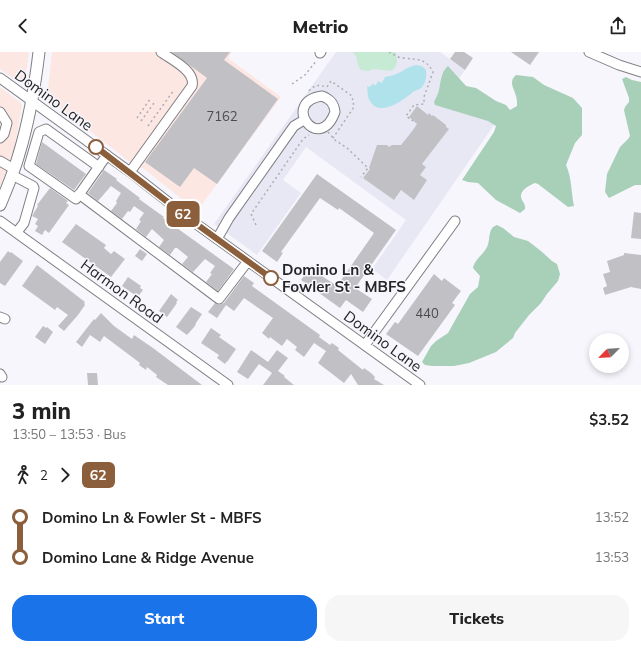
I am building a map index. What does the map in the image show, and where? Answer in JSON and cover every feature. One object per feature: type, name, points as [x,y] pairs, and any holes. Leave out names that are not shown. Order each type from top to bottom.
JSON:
[{"type":"main road","points":[[0,206],[22,144],[32,101],[39,52]]},
{"type":"street","points":[[130,172],[192,86],[193,82],[187,70],[161,52]]},
{"type":"street","points":[[588,52],[619,65],[641,72]]},
{"type":"street","name":"Domino Lane","points":[[0,78],[130,172],[217,239],[420,385]]},
{"type":"street","points":[[0,112],[7,123],[4,134],[0,138]]},
{"type":"street","points":[[217,239],[226,226],[229,218],[294,126],[304,120]]},
{"type":"street","points":[[55,135],[64,124]]},
{"type":"street","points":[[99,167],[46,129],[39,132],[30,166],[76,199],[79,194],[99,167],[107,155]]},
{"type":"street","points":[[0,161],[34,188],[24,223],[17,232]]},
{"type":"street","points":[[79,194],[219,299],[248,261]]},
{"type":"street","name":"Harmon Road","points":[[0,221],[228,385]]},
{"type":"street","points":[[365,346],[455,221]]},
{"type":"path","points":[[389,52],[398,57],[424,61],[429,65],[433,72],[424,97],[424,104],[414,104],[406,116],[413,121]]},
{"type":"path","points":[[292,84],[305,75],[321,53]]},
{"type":"path","points":[[148,126],[174,90]]},
{"type":"path","points":[[137,118],[150,100]]},
{"type":"path","points":[[141,121],[154,102]]},
{"type":"path","points":[[323,133],[328,131],[332,137],[347,148],[368,168],[361,177]]},
{"type":"path","points":[[256,225],[251,214],[303,139],[311,132]]},
{"type":"shaded area","points":[[0,52],[29,52],[25,81],[18,82],[0,69]]},
{"type":"shaded area","points":[[52,52],[232,52],[228,58],[281,97],[197,211],[144,169],[130,162],[47,98]]},
{"type":"shaded area","points":[[336,52],[440,52],[465,70],[458,80],[503,112],[387,280],[372,269],[406,220],[306,147],[283,180],[301,193],[257,255],[214,224]]},
{"type":"shaded area","points":[[0,87],[21,103],[22,106],[14,150],[0,187]]},
{"type":"green space","points":[[353,52],[396,52],[396,65],[391,71],[373,69],[369,71],[361,70]]},
{"type":"green space","points":[[448,66],[466,86],[476,88],[496,101],[506,105],[510,110],[517,106],[512,83],[512,80],[516,75],[533,77],[544,85],[573,98],[582,108],[582,135],[575,143],[566,165],[574,206],[568,207],[535,183],[526,188],[521,194],[525,209],[520,213],[496,200],[478,183],[462,180],[494,132],[496,126],[488,121],[435,105],[434,102],[439,92],[443,74]]},
{"type":"green space","points":[[626,77],[641,82],[641,185],[635,185],[609,198],[605,192],[607,174],[620,147],[630,136],[624,110],[629,102],[622,79]]},
{"type":"green space","points":[[497,225],[514,237],[528,241],[557,264],[560,274],[558,281],[541,303],[529,315],[515,333],[513,338],[496,352],[469,363],[454,366],[425,365],[422,362],[431,346],[448,333],[470,294],[478,287],[480,276],[473,268],[475,262],[487,247],[490,231]]},
{"type":"water","points":[[416,65],[422,66],[426,70],[426,79],[421,88],[392,106],[379,108],[374,106],[368,98],[367,86],[370,87],[372,84],[376,85],[378,81],[382,83],[385,77],[394,75]]},
{"type":"building","points":[[172,52],[230,52],[224,60],[278,99],[217,184],[194,168],[180,187],[145,162],[207,78]]},
{"type":"building","points":[[455,52],[464,52],[473,58],[465,70],[450,59]]},
{"type":"building","points":[[511,52],[539,52],[530,65]]},
{"type":"building","points":[[417,106],[428,115],[429,113],[432,116],[433,115],[449,129],[422,164],[426,167],[420,175],[427,180],[414,200],[401,190],[394,200],[363,178],[370,169],[369,168],[377,145],[387,145],[389,147],[392,145],[401,145],[413,130],[417,124],[409,117]]},
{"type":"building","points":[[42,142],[86,174],[74,190],[36,164]]},
{"type":"building","points":[[104,170],[140,198],[139,199],[164,217],[163,218],[234,269],[218,291],[206,282],[212,274],[210,273],[215,266],[205,259],[193,272],[182,264],[188,257],[177,248],[175,248],[170,255],[159,247],[164,240],[152,229],[146,237],[136,229],[141,221],[139,220],[144,213],[134,206],[122,219],[111,211],[117,203],[116,201],[121,193],[111,186],[98,201],[88,193]]},
{"type":"building","points":[[317,174],[396,230],[355,288],[372,299],[363,312],[346,300],[340,308],[301,280],[312,265],[321,271],[319,274],[337,286],[374,233],[339,208],[338,210],[320,198],[281,252],[283,253],[277,262],[262,251]]},
{"type":"building","points":[[50,188],[68,201],[66,203],[69,205],[49,233],[45,230],[42,235],[35,231],[38,226],[35,224],[38,219],[32,216],[38,206],[37,205]]},
{"type":"building","points":[[634,212],[641,213],[641,239],[631,238]]},
{"type":"building","points":[[76,224],[106,245],[104,248],[111,254],[114,251],[125,259],[111,277],[62,242]]},
{"type":"building","points":[[140,249],[147,254],[142,261],[135,256]]},
{"type":"building","points":[[8,251],[23,261],[5,286],[0,283],[0,262]]},
{"type":"building","points":[[624,253],[641,255],[641,289],[631,287],[605,295],[603,288],[607,286],[603,274],[610,272],[607,261],[624,255]]},
{"type":"building","points":[[37,265],[85,302],[85,305],[78,315],[64,331],[58,326],[68,315],[57,307],[55,310],[22,286]]},
{"type":"building","points":[[434,274],[442,281],[444,278],[461,291],[452,303],[455,305],[418,356],[386,334],[395,322],[398,324]]},
{"type":"building","points":[[244,276],[254,283],[252,286],[320,335],[319,337],[330,345],[332,343],[339,348],[338,350],[363,370],[364,368],[371,373],[375,377],[374,379],[384,385],[358,385],[351,374],[344,383],[318,363],[326,351],[314,343],[304,357],[295,350],[297,347],[287,339],[282,346],[270,337],[269,339],[262,333],[273,318],[244,298],[234,311],[226,305],[217,318],[208,312],[215,303],[219,305],[224,303]]},
{"type":"building","points":[[128,277],[141,286],[140,288],[143,290],[139,295],[136,293],[135,295],[122,286]]},
{"type":"building","points":[[171,294],[178,300],[167,317],[159,311]]},
{"type":"building","points":[[191,307],[202,314],[195,326],[187,335],[176,327]]},
{"type":"building","points":[[101,313],[114,326],[132,339],[134,335],[202,385],[168,385],[156,377],[157,375],[147,367],[146,370],[139,365],[140,363],[104,336],[100,342],[90,335],[82,347],[76,342],[94,319],[95,320]]},
{"type":"building","points":[[43,326],[46,328],[47,327],[53,332],[45,344],[35,337]]},
{"type":"building","points":[[211,328],[221,335],[219,337],[236,349],[225,364],[217,358],[219,355],[201,343]]},
{"type":"building","points":[[251,350],[268,362],[277,350],[288,358],[278,371],[294,385],[263,385],[272,373],[259,364],[248,379],[237,372]]},
{"type":"building","points":[[87,373],[97,373],[98,385],[88,385]]},
{"type":"bus line","name":"62","points":[[96,147],[195,223],[271,278]]},
{"type":"place","name":"Domino Ln & Fowler St - MBFS","points":[[271,278]]}]
